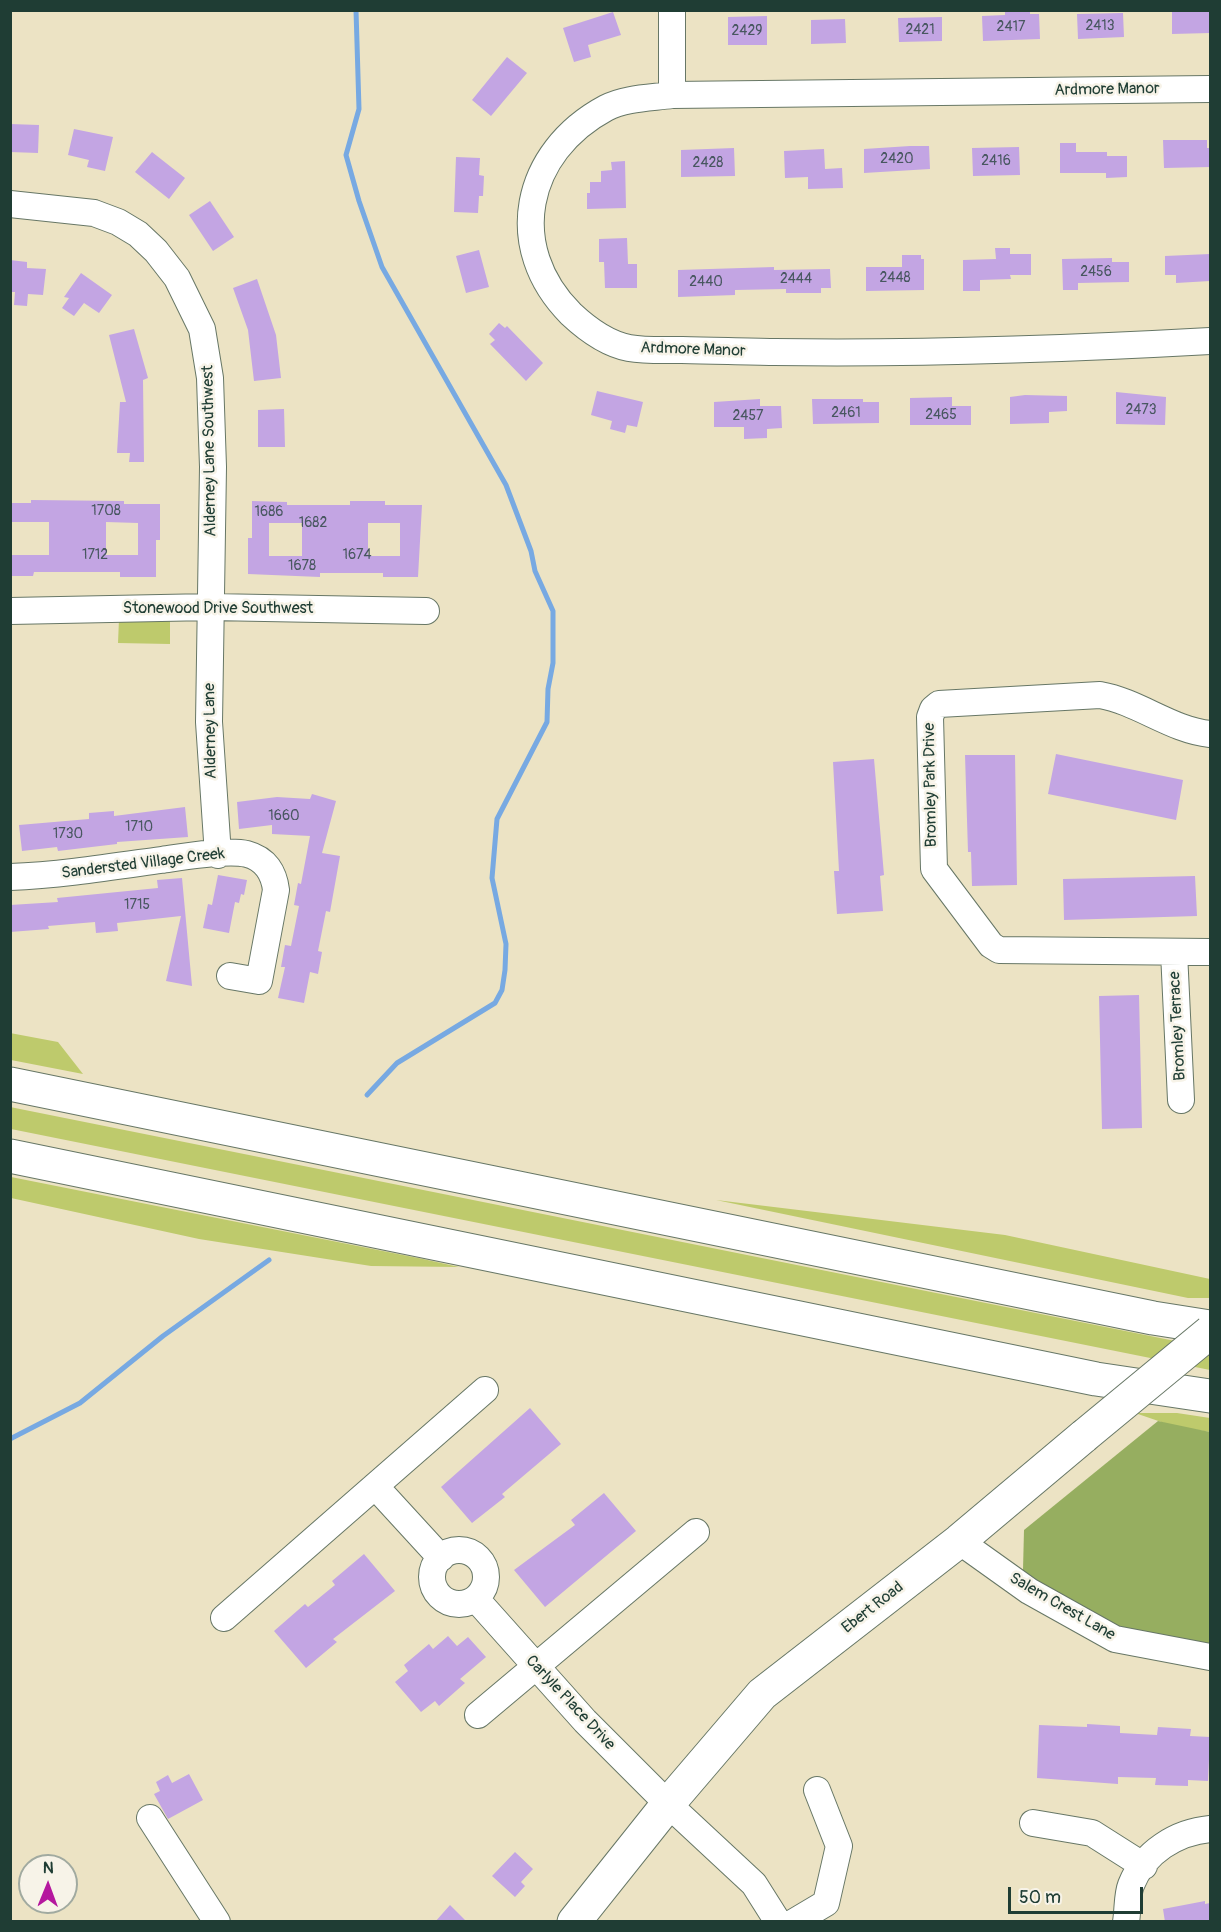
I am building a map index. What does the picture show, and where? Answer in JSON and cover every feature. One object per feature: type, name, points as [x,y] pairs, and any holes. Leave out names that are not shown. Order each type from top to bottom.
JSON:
[{"type":"main road","points":[[10,1084],[1153,1318],[1210,1327]]},
{"type":"main road","points":[[10,1156],[1096,1379],[1210,1396]]},
{"type":"main road","name":"Ebert Road","points":[[573,1922],[668,1804],[762,1694],[959,1541],[1210,1332]]},
{"type":"street","points":[[672,10],[672,95]]},
{"type":"street","name":"Ardmore Manor","points":[[1210,89],[672,95],[622,102],[586,121],[555,149],[542,169],[534,192],[531,234],[536,258],[546,281],[560,303],[577,320],[612,343],[644,350],[807,352],[988,350],[1210,341]]},
{"type":"street","name":"Alderney Lane Southwest","points":[[10,204],[61,207],[94,213],[118,222],[138,234],[156,251],[177,278],[193,306],[208,353],[210,378],[211,607]]},
{"type":"street","name":"Stonewood Drive Southwest","points":[[10,611],[211,607],[426,611]]},
{"type":"street","name":"Alderney Lane","points":[[211,607],[209,722],[218,855]]},
{"type":"street","name":"Bromley Park Drive","points":[[1210,734],[1181,727],[1118,699],[1100,695],[939,704],[933,709],[930,717],[934,869],[991,945],[999,950],[1210,952]]},
{"type":"street","name":"Sandersted Village Creek","points":[[10,877],[71,873],[240,853],[258,858],[269,867],[276,891],[259,981],[230,976]]},
{"type":"street","name":"Bromley Terrace","points":[[1174,952],[1181,1100]]},
{"type":"street","points":[[224,1618],[485,1390]]},
{"type":"street","points":[[375,1486],[441,1558]]},
{"type":"street","points":[[478,1715],[696,1532]]},
{"type":"street","name":"Salem Crest Lane","points":[[959,1541],[1029,1591],[1115,1639],[1210,1657]]},
{"type":"street","points":[[456,1550],[470,1552],[481,1561],[487,1574],[484,1588],[476,1599],[462,1604],[448,1602],[437,1593],[432,1580],[434,1566],[441,1558],[456,1550]]},
{"type":"street","name":"Carlyle Place Drive","points":[[476,1599],[585,1721],[668,1804],[754,1884],[778,1922]]},
{"type":"street","points":[[794,1922],[826,1903],[837,1862],[839,1846],[817,1790]]},
{"type":"street","points":[[150,1818],[217,1922]]},
{"type":"street","points":[[1033,1823],[1092,1833],[1144,1866]]},
{"type":"street","points":[[1126,1922],[1131,1885],[1155,1849],[1193,1830],[1210,1829]]},
{"type":"green space","points":[[119,619],[170,620],[170,644],[118,643]]},
{"type":"green space","points":[[10,1033],[58,1042],[83,1074],[11,1060]]},
{"type":"green space","points":[[10,1107],[1210,1348],[1210,1370],[11,1129]]},
{"type":"green space","points":[[11,1177],[459,1267],[371,1266],[199,1239],[11,1198]]},
{"type":"green space","points":[[716,1200],[1005,1235],[1210,1279],[1210,1298],[1188,1298]]},
{"type":"green space","points":[[1135,1413],[1177,1413],[1210,1418],[1210,1432],[1173,1426]]},
{"type":"green space","points":[[1158,1421],[1210,1432],[1210,1643],[1173,1644],[1028,1601],[1023,1570],[1024,1530]]},
{"type":"building","points":[[1005,10],[1030,10],[1030,14],[1039,14],[1040,39],[983,41],[982,16],[1005,15]]},
{"type":"building","points":[[1172,10],[1210,10],[1210,33],[1172,34]]},
{"type":"building","points":[[613,12],[621,35],[588,45],[591,57],[574,62],[563,28]]},
{"type":"building","points":[[1123,13],[1124,37],[1078,39],[1077,14]]},
{"type":"building","points":[[767,16],[767,45],[728,45],[728,17]]},
{"type":"building","points":[[942,17],[942,41],[899,42],[898,18]]},
{"type":"building","points":[[845,19],[846,43],[811,44],[811,20]]},
{"type":"building","points":[[507,57],[527,73],[491,116],[472,100]]},
{"type":"building","points":[[10,124],[39,125],[38,153],[10,152]]},
{"type":"building","points":[[74,129],[113,137],[105,171],[87,167],[89,160],[68,155]]},
{"type":"building","points":[[1163,140],[1207,140],[1207,148],[1210,148],[1210,167],[1164,168]]},
{"type":"building","points":[[1060,143],[1076,143],[1076,152],[1107,152],[1107,156],[1127,156],[1127,177],[1106,178],[1106,173],[1060,173]]},
{"type":"building","points":[[929,146],[930,169],[864,173],[864,149]]},
{"type":"building","points":[[1019,147],[1020,175],[973,176],[972,148]]},
{"type":"building","points":[[734,148],[735,176],[681,177],[681,150]]},
{"type":"building","points":[[824,149],[825,169],[842,168],[843,188],[808,189],[808,177],[785,178],[784,151]]},
{"type":"building","points":[[152,152],[185,178],[169,199],[135,172]]},
{"type":"building","points":[[456,157],[480,158],[479,175],[484,176],[483,196],[479,196],[478,213],[454,212]]},
{"type":"building","points":[[625,161],[626,208],[587,209],[590,182],[601,182],[601,171],[612,170],[611,162]]},
{"type":"building","points":[[210,201],[234,237],[213,251],[189,215]]},
{"type":"building","points":[[627,238],[628,264],[637,264],[637,288],[605,288],[604,262],[599,262],[599,239]]},
{"type":"building","points":[[995,248],[1010,248],[1010,254],[1031,254],[1031,275],[1010,275],[1011,279],[980,280],[980,291],[963,291],[963,260],[996,259]]},
{"type":"building","points":[[479,250],[489,287],[466,293],[456,256]]},
{"type":"building","points":[[1210,254],[1210,281],[1176,283],[1176,275],[1165,275],[1165,256]]},
{"type":"building","points":[[902,255],[921,255],[921,259],[924,259],[924,290],[866,291],[866,267],[902,267]]},
{"type":"building","points":[[1112,258],[1112,262],[1129,262],[1129,282],[1078,283],[1078,290],[1063,290],[1062,259]]},
{"type":"building","points":[[10,260],[27,262],[27,268],[46,269],[43,295],[28,294],[27,306],[14,305],[15,292],[10,292]]},
{"type":"building","points":[[774,267],[774,270],[830,269],[831,288],[821,288],[821,293],[786,293],[786,289],[735,290],[735,295],[678,297],[678,270]]},
{"type":"building","points":[[81,273],[112,295],[99,313],[84,303],[74,316],[62,308],[69,298],[64,297]]},
{"type":"building","points":[[257,279],[276,335],[281,378],[254,381],[248,330],[233,288]]},
{"type":"building","points":[[499,323],[505,328],[507,326],[543,363],[526,381],[490,344],[495,340],[489,334]]},
{"type":"building","points":[[134,329],[148,378],[143,380],[144,462],[129,462],[130,453],[117,453],[120,402],[126,402],[109,335]]},
{"type":"building","points":[[597,391],[643,402],[637,427],[627,425],[625,433],[610,429],[612,421],[591,415]]},
{"type":"building","points":[[1116,392],[1166,397],[1165,425],[1116,424]]},
{"type":"building","points":[[1067,396],[1067,411],[1049,412],[1049,423],[1010,424],[1010,397]]},
{"type":"building","points":[[952,397],[952,406],[971,406],[971,425],[910,425],[910,398]]},
{"type":"building","points":[[760,399],[760,406],[781,406],[782,428],[767,429],[767,438],[744,439],[744,427],[714,427],[714,402]]},
{"type":"building","points":[[812,399],[863,399],[863,402],[879,402],[879,423],[813,424]]},
{"type":"building","points":[[284,409],[285,447],[258,447],[258,410]]},
{"type":"building","points":[[31,500],[124,501],[124,504],[160,504],[160,540],[156,540],[156,577],[120,577],[120,572],[34,572],[33,576],[10,576],[10,555],[49,555],[49,522],[10,522],[10,503],[31,503]],"holes":[[[106,522],[138,523],[138,555],[106,555]]]},
{"type":"building","points":[[252,501],[287,502],[287,505],[350,505],[350,501],[385,501],[385,505],[422,505],[418,577],[383,577],[383,573],[320,573],[320,577],[248,574],[248,538],[252,538]],"holes":[[[269,523],[302,523],[302,556],[269,556]],[[368,523],[400,523],[400,556],[368,556]]]},
{"type":"building","points":[[1056,754],[1183,780],[1176,820],[1048,794]]},
{"type":"building","points":[[965,755],[1015,755],[1017,885],[972,886],[971,852],[968,852]]},
{"type":"building","points":[[874,759],[884,875],[880,876],[883,911],[837,914],[834,871],[839,871],[833,762]]},
{"type":"building","points":[[312,794],[336,801],[322,853],[340,856],[330,912],[326,911],[318,951],[322,952],[318,974],[310,972],[304,1003],[278,998],[285,967],[281,967],[285,945],[291,946],[299,906],[294,905],[298,883],[301,884],[310,836],[272,834],[272,825],[239,829],[237,802],[277,797],[310,799]]},
{"type":"building","points":[[185,807],[188,837],[117,842],[117,844],[58,851],[57,847],[22,851],[19,825],[89,819],[89,813],[114,811],[114,816]]},
{"type":"building","points":[[218,875],[247,880],[244,895],[241,894],[239,903],[235,902],[229,933],[203,928],[208,904],[212,905]]},
{"type":"building","points":[[1195,876],[1197,916],[1064,920],[1063,879]]},
{"type":"building","points":[[182,878],[192,986],[166,981],[181,916],[117,923],[118,931],[96,933],[95,922],[10,932],[10,905],[58,902],[57,898],[158,888],[157,880]]},
{"type":"building","points":[[1139,995],[1142,1128],[1102,1129],[1099,996]]},
{"type":"building","points":[[530,1408],[561,1444],[502,1494],[505,1497],[472,1523],[441,1487]]},
{"type":"building","points":[[604,1493],[636,1531],[545,1607],[514,1570],[575,1525],[571,1520]]},
{"type":"building","points":[[364,1554],[395,1591],[333,1639],[337,1642],[306,1668],[274,1631],[305,1604],[308,1607],[335,1585],[332,1581]]},
{"type":"building","points":[[448,1636],[457,1646],[468,1637],[486,1657],[460,1679],[465,1683],[439,1706],[435,1701],[421,1712],[395,1682],[408,1671],[404,1665],[429,1644],[433,1649]]},
{"type":"building","points":[[1087,1724],[1120,1726],[1120,1733],[1157,1735],[1158,1727],[1191,1729],[1190,1736],[1210,1737],[1208,1781],[1188,1780],[1188,1786],[1155,1785],[1156,1778],[1118,1777],[1118,1784],[1037,1778],[1039,1725],[1087,1727]]},
{"type":"building","points":[[189,1774],[203,1800],[168,1819],[154,1794],[160,1791],[156,1782],[168,1775],[172,1783]]},
{"type":"building","points":[[515,1852],[533,1869],[521,1882],[525,1886],[515,1897],[492,1876]]},
{"type":"building","points":[[1205,1901],[1205,1904],[1210,1903],[1210,1922],[1165,1922],[1163,1909]]},
{"type":"building","points":[[450,1905],[467,1922],[435,1922]]},
{"type":"waterway","points":[[356,10],[359,109],[346,155],[359,201],[382,267],[506,485],[531,551],[535,571],[553,611],[553,663],[548,689],[547,722],[497,819],[492,878],[506,944],[502,990],[495,1003],[397,1063],[367,1095]]},
{"type":"waterway","points":[[10,1439],[80,1403],[163,1336],[269,1260]]}]
